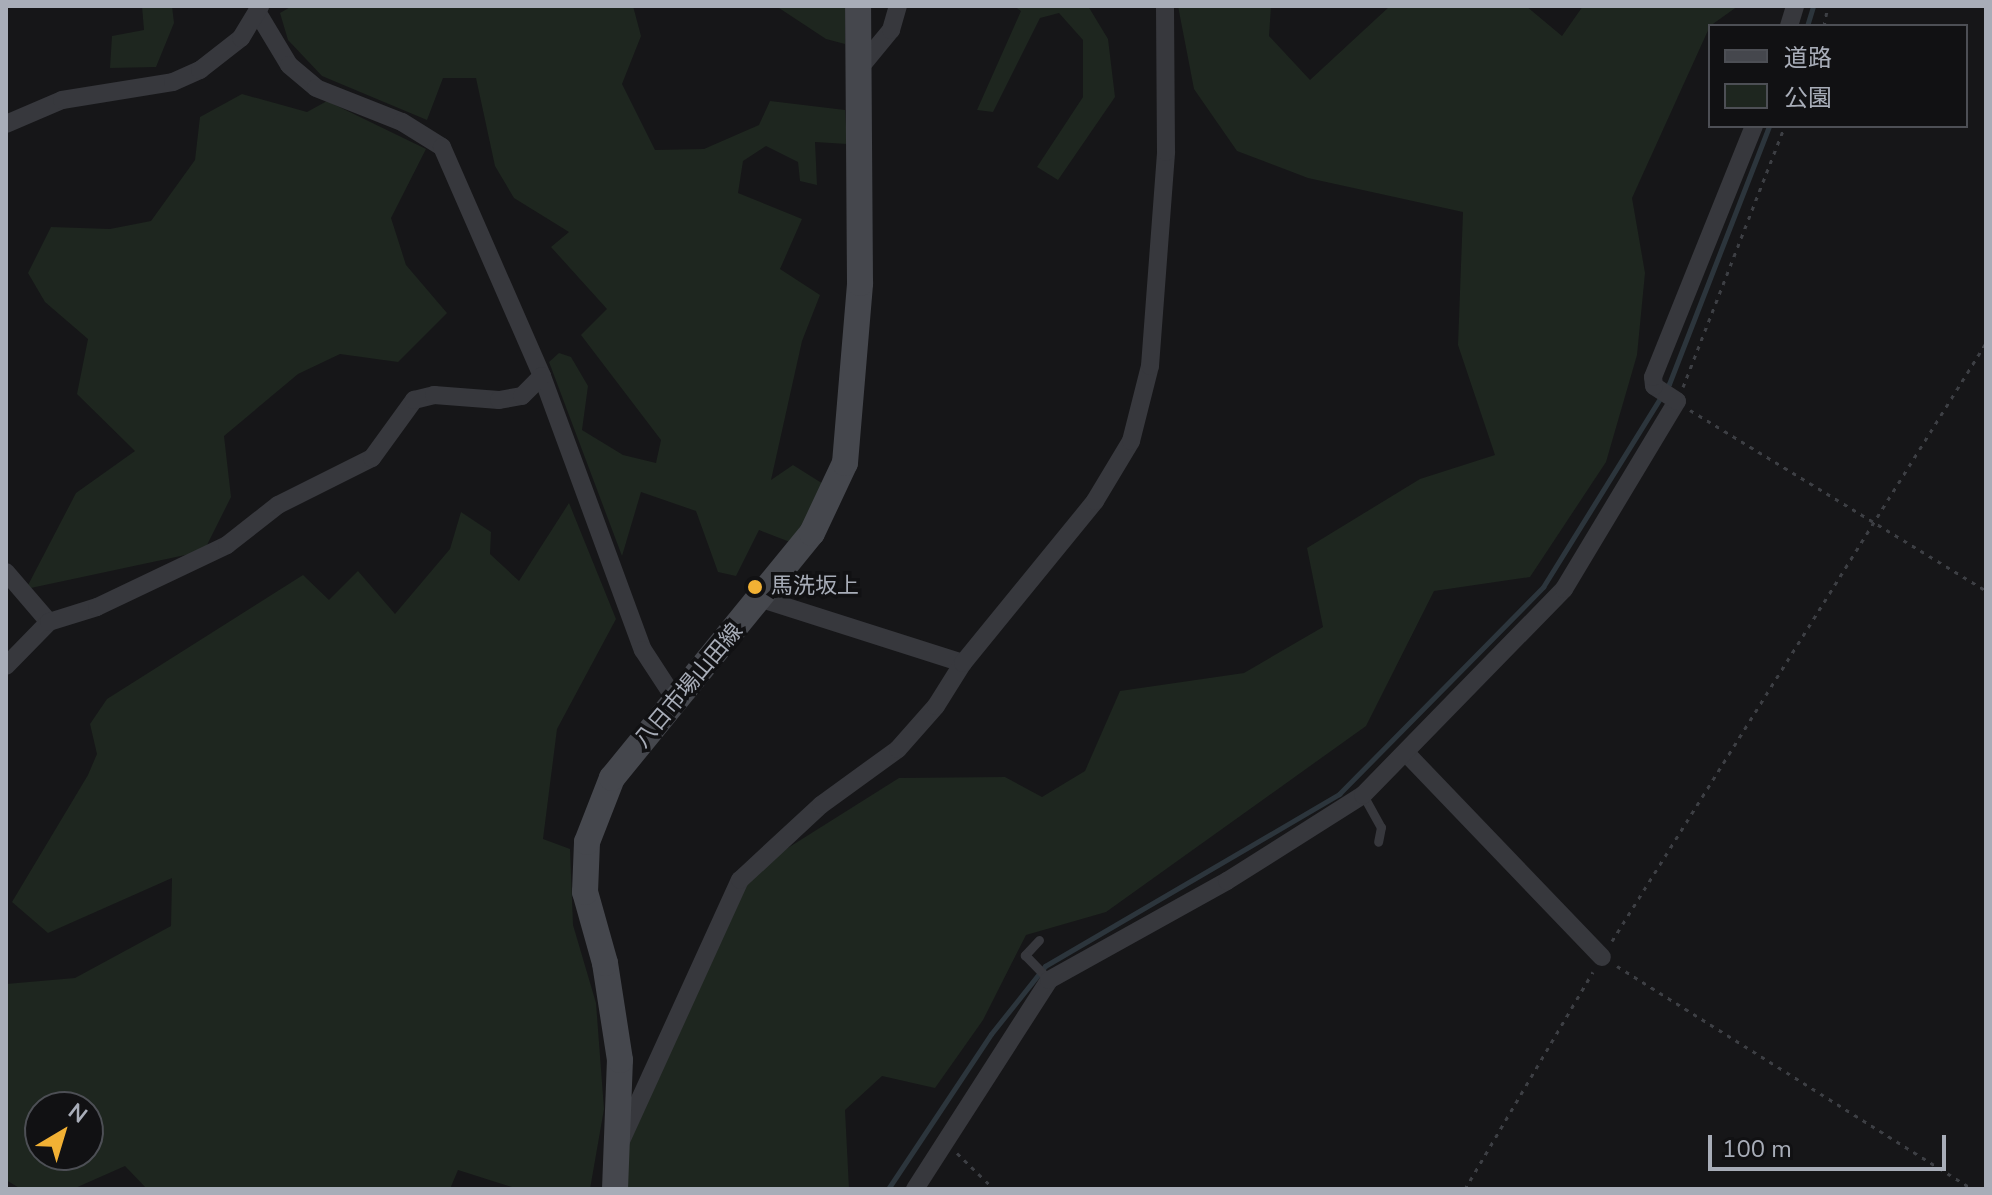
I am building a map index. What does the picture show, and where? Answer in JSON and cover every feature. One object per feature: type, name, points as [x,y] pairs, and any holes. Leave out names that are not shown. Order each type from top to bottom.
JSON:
[{"type":"main road","name":"八日市場山田線","points":[[615,1189],[619,1147],[616,1021],[585,892],[587,842],[612,778],[675,699],[762,599],[825,513],[849,438],[860,283],[858,6]]},
{"type":"street","points":[[858,70],[891,30],[898,6]]},
{"type":"street","points":[[619,1147],[740,880],[821,805],[898,749],[936,706],[963,663],[1095,501],[1131,441],[1146,392],[1166,152],[1165,6]]},
{"type":"street","points":[[6,124],[62,100],[173,82],[223,57],[260,11],[289,65],[316,88],[402,122],[442,147],[542,376],[643,650],[675,699]]},
{"type":"street","points":[[915,1189],[1049,980],[1227,881],[1363,795],[1408,755],[1564,589],[1677,401],[1654,386],[1653,377],[1753,128]]},
{"type":"street","points":[[6,666],[49,622],[97,607],[227,545],[278,505],[372,458],[414,400],[434,395],[499,400],[522,396],[542,376]]},
{"type":"street","points":[[6,572],[49,622]]},
{"type":"street","points":[[762,599],[963,663]]},
{"type":"street","points":[[1408,755],[1602,957]]},
{"type":"lane","points":[[1363,795],[1381,827],[1378,842]]},
{"type":"lane","points":[[1039,940],[1025,955],[1049,980]]},
{"type":"path","points":[[1784,128],[1677,401],[1986,591]]},
{"type":"path","points":[[1465,1189],[1602,957],[1986,343]]},
{"type":"path","points":[[1602,957],[1973,1189]]},
{"type":"path","points":[[945,1141],[994,1189]]},
{"type":"green space","points":[[142,6],[172,6],[174,23],[156,67],[110,68],[112,36],[144,30]]},
{"type":"green space","points":[[292,6],[633,6],[641,36],[622,84],[655,150],[704,149],[759,125],[770,101],[845,110],[847,144],[815,142],[817,185],[800,181],[798,162],[766,146],[743,161],[738,193],[802,219],[780,269],[820,295],[802,341],[771,480],[793,465],[828,487],[790,542],[759,530],[736,576],[718,572],[696,511],[641,492],[622,556],[549,362],[559,353],[571,357],[588,386],[582,430],[623,455],[656,463],[661,440],[581,335],[607,309],[551,247],[569,232],[514,198],[495,166],[476,78],[443,78],[427,120],[322,76],[288,40],[280,13]]},
{"type":"green space","points":[[776,6],[845,6],[845,44],[826,39]]},
{"type":"green space","points":[[1014,6],[1088,6],[1108,39],[1115,97],[1058,180],[1037,167],[1083,97],[1083,40],[1059,13],[1040,18],[993,112],[977,110],[1021,11]]},
{"type":"green space","points":[[1178,6],[1271,6],[1269,36],[1310,80],[1390,6],[1526,6],[1562,36],[1583,6],[1738,6],[1713,24],[1708,24],[1708,30],[1632,198],[1645,273],[1637,355],[1606,462],[1530,577],[1434,591],[1366,726],[1106,912],[1026,935],[983,1020],[935,1088],[882,1076],[845,1110],[849,1189],[611,1189],[632,1097],[745,875],[899,778],[1005,777],[1042,797],[1085,771],[1120,691],[1244,673],[1323,627],[1307,548],[1420,479],[1495,455],[1458,345],[1463,212],[1308,178],[1237,151],[1194,89]]},
{"type":"green space","points":[[242,94],[307,112],[327,101],[426,149],[391,218],[406,265],[447,313],[398,362],[340,354],[298,374],[224,436],[231,497],[204,551],[26,589],[76,493],[135,451],[77,394],[88,339],[45,302],[28,273],[51,227],[110,229],[151,221],[195,160],[200,117]]},
{"type":"green space","points":[[569,503],[616,619],[557,729],[543,839],[570,849],[573,925],[596,1003],[604,1109],[590,1189],[518,1189],[458,1170],[450,1189],[147,1189],[125,1166],[73,1189],[21,1189],[6,1180],[6,984],[75,978],[171,926],[172,878],[48,933],[12,902],[88,775],[97,754],[90,724],[107,699],[303,575],[329,600],[358,571],[395,614],[450,549],[461,512],[491,532],[490,554],[519,581]]},
{"type":"waterway","points":[[1808,24],[1813,6]]},
{"type":"waterway","points":[[888,1189],[991,1034],[1045,966],[1339,794],[1543,587],[1669,384],[1768,128]]},
{"type":"place","name":"馬洗坂上","points":[[755,587]]}]
